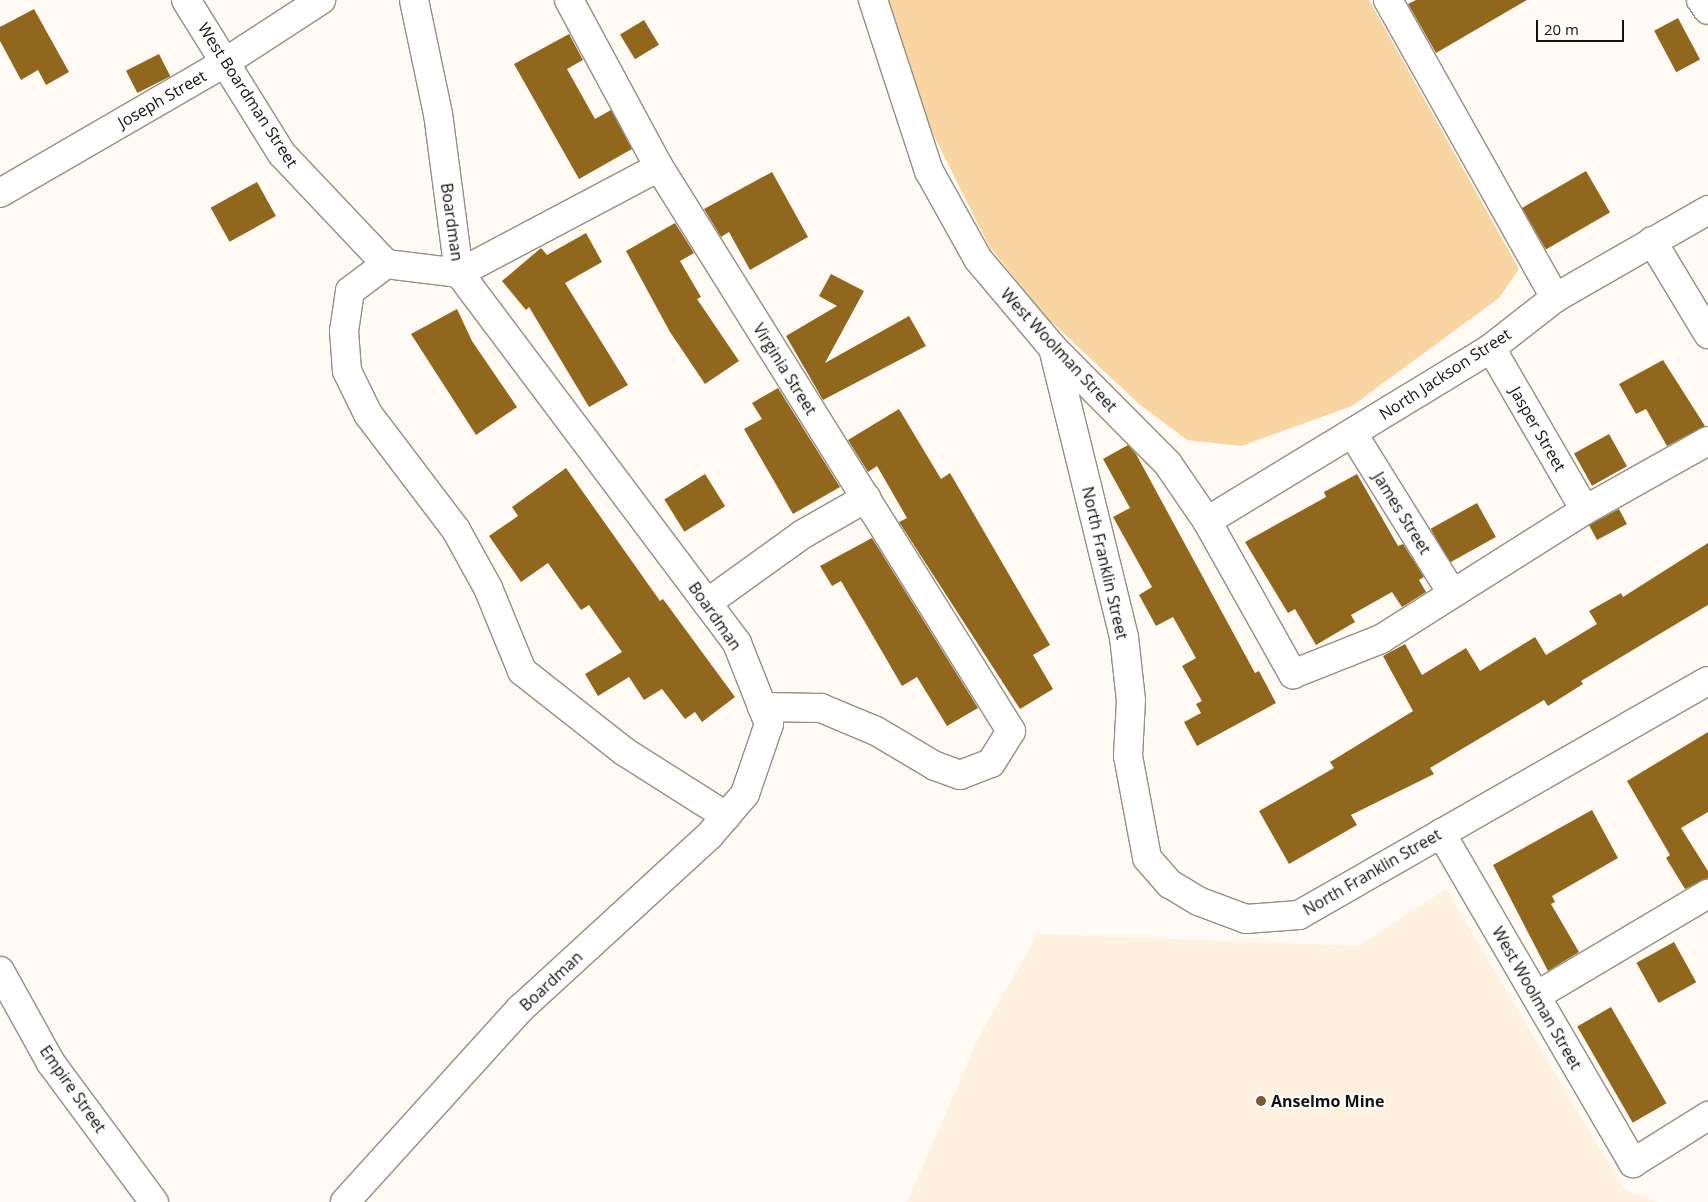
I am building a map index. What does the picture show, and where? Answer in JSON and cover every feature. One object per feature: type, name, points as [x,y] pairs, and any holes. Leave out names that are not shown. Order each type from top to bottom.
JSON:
[{"type":"street","name":"West Boardman Street","points":[[186,0],[282,154],[386,264]]},
{"type":"street","name":"Joseph Street","points":[[0,193],[224,63],[322,0]]},
{"type":"street","name":"Boardman","points":[[346,1201],[520,1009],[726,816],[745,794],[769,724],[737,644],[460,273],[438,114],[414,0]]},
{"type":"street","name":"Virginia Street","points":[[569,0],[659,167],[1011,731],[991,763],[960,775],[935,766],[876,731],[822,708],[762,707]]},
{"type":"street","name":"West Woolman Street","points":[[873,0],[913,131],[956,222],[984,267],[1053,348],[1168,464],[1207,521],[1293,674],[1381,639],[1452,593]]},
{"type":"street","points":[[1388,0],[1555,298]]},
{"type":"street","points":[[1701,0],[1708,10]]},
{"type":"street","points":[[659,167],[460,273],[386,264],[350,291],[344,331],[347,371],[368,414],[456,530],[488,588],[522,671],[625,752],[726,816]]},
{"type":"street","name":"North Jackson Street","points":[[1207,521],[1353,434],[1491,348],[1555,298],[1708,210]]},
{"type":"street","points":[[1652,242],[1708,334]]},
{"type":"street","name":"North Franklin Street","points":[[1053,348],[1124,637],[1130,700],[1128,756],[1148,858],[1170,884],[1198,902],[1246,919],[1299,915],[1708,681]]},
{"type":"street","name":"Jasper Street","points":[[1491,348],[1585,510]]},
{"type":"street","name":"James Street","points":[[1353,434],[1452,593]]},
{"type":"street","points":[[1452,593],[1585,510],[1708,441]]},
{"type":"street","points":[[707,603],[803,534],[866,498]]},
{"type":"street","name":"West Woolman Street","points":[[1441,833],[1633,1163],[1708,1116]]},
{"type":"street","points":[[1536,996],[1708,894]]},
{"type":"street","name":"Empire Street","points":[[0,971],[51,1063],[154,1202]]},
{"type":"shaded area","points":[[888,0],[1369,0],[1519,269],[1499,298],[1352,406],[1241,446],[1187,440],[1139,404],[1044,315],[989,246],[918,104]]},
{"type":"shaded area","name":"Anselmo Mine","points":[[1446,889],[1624,1189],[1657,1202],[907,1202],[979,1037],[1038,934],[1358,946]]},
{"type":"building","points":[[1416,0],[1527,0],[1436,53],[1408,4]]},
{"type":"building","points":[[34,9],[69,72],[46,85],[38,70],[21,80],[0,41],[0,27]]},
{"type":"building","points":[[1678,18],[1700,59],[1676,72],[1654,31]]},
{"type":"building","points":[[644,20],[659,45],[635,59],[620,34]]},
{"type":"building","points":[[569,34],[583,60],[567,69],[595,119],[611,110],[632,149],[579,179],[514,64]]},
{"type":"building","points":[[159,54],[170,76],[137,93],[126,71]]},
{"type":"building","points":[[1586,171],[1610,213],[1546,250],[1522,208]]},
{"type":"building","points":[[772,172],[808,237],[750,270],[729,232],[721,237],[704,209]]},
{"type":"building","points":[[257,182],[276,216],[230,242],[211,208]]},
{"type":"building","points":[[675,223],[694,253],[680,261],[701,297],[697,299],[739,361],[705,384],[670,332],[626,251]]},
{"type":"building","points":[[586,233],[602,262],[565,283],[628,385],[589,407],[529,307],[526,310],[502,281],[541,248],[547,255]]},
{"type":"building","points":[[831,274],[864,291],[825,363],[909,316],[926,346],[823,400],[786,336],[837,306],[819,296]]},
{"type":"building","points":[[457,309],[472,341],[517,407],[476,435],[411,334]]},
{"type":"building","points":[[1663,360],[1705,426],[1667,446],[1646,409],[1636,414],[1619,384]]},
{"type":"building","points":[[778,388],[840,487],[793,514],[744,429],[762,419],[752,403]]},
{"type":"building","points":[[899,409],[941,479],[950,473],[1050,645],[1033,655],[1053,689],[1020,709],[899,522],[907,518],[877,466],[868,472],[848,440]]},
{"type":"building","points":[[1609,434],[1627,466],[1592,486],[1574,453]]},
{"type":"building","points":[[1128,445],[1136,454],[1255,673],[1259,671],[1276,703],[1197,746],[1184,722],[1201,713],[1196,704],[1202,701],[1182,666],[1196,658],[1173,617],[1156,626],[1139,595],[1152,587],[1113,517],[1130,508],[1103,459]]},
{"type":"building","points":[[566,468],[660,601],[663,599],[735,697],[702,722],[695,712],[685,719],[662,689],[644,700],[629,677],[598,696],[585,674],[622,652],[589,605],[581,610],[548,563],[521,582],[489,536],[518,516],[512,507]]},
{"type":"building","points":[[705,474],[725,506],[684,532],[664,499]]},
{"type":"building","points":[[1357,474],[1398,546],[1403,544],[1424,577],[1419,580],[1426,592],[1402,607],[1392,592],[1351,615],[1355,622],[1316,645],[1295,609],[1288,613],[1245,542],[1326,497],[1324,492]]},
{"type":"building","points":[[1477,503],[1496,537],[1450,563],[1431,529]]},
{"type":"building","points":[[1619,509],[1627,524],[1597,540],[1589,525]]},
{"type":"building","points":[[872,538],[978,708],[947,726],[917,677],[902,686],[841,581],[832,586],[820,566]]},
{"type":"building","points":[[1708,543],[1708,605],[1581,681],[1583,684],[1548,706],[1544,700],[1430,768],[1434,774],[1351,815],[1357,825],[1289,864],[1259,811],[1334,768],[1330,762],[1413,711],[1383,656],[1405,644],[1422,675],[1466,648],[1480,671],[1535,637],[1546,655],[1597,624],[1589,611],[1621,593],[1623,597]]},
{"type":"building","points":[[1708,732],[1708,812],[1681,828],[1708,871],[1708,878],[1685,889],[1666,858],[1670,855],[1627,781]]},
{"type":"building","points":[[1592,810],[1618,858],[1552,896],[1555,902],[1551,904],[1579,952],[1548,971],[1493,865]]},
{"type":"building","points":[[1674,942],[1696,982],[1659,1003],[1636,963]]},
{"type":"building","points":[[1611,1007],[1666,1103],[1633,1123],[1577,1026]]},
{"type":"place","name":"Anselmo Mine","points":[[1261,1101]]}]
